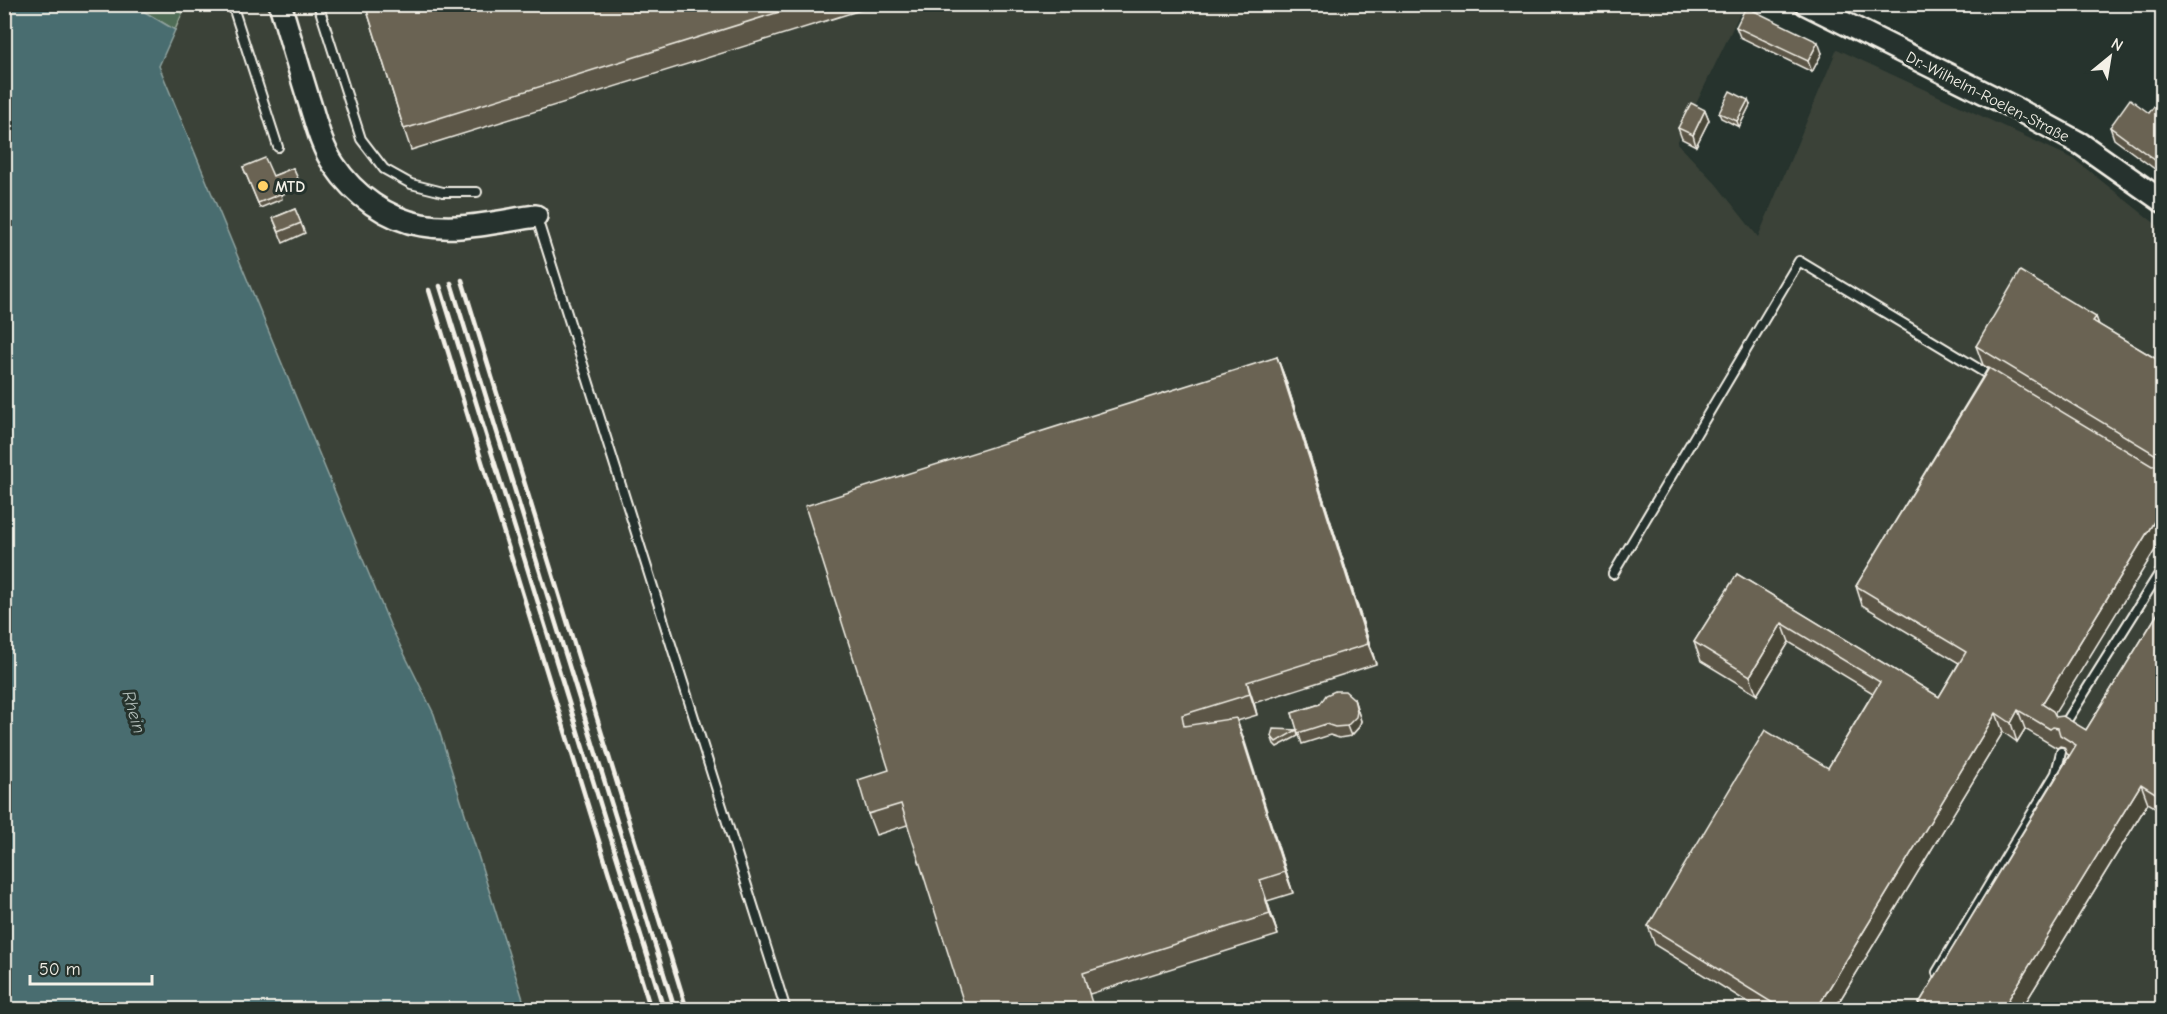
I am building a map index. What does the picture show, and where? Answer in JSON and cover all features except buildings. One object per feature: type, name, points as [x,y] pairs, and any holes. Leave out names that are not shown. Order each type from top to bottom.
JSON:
[{"type":"main road","points":[[280,4],[321,140],[333,165],[352,187],[377,208],[422,225],[447,227],[536,216]]},
{"type":"main road","name":"Dr.-Wilhelm-Roelen-Straße","points":[[1806,4],[2015,108],[2072,139],[2163,201]]},
{"type":"lane","points":[[232,4],[278,147]]},
{"type":"lane","points":[[318,4],[361,139],[384,169],[411,184],[443,192],[477,192]]},
{"type":"lane","points":[[536,216],[786,1010]]},
{"type":"lane","points":[[1613,574],[1799,261],[2001,383]]},
{"type":"lane","points":[[2066,731],[2068,719],[2163,569]]},
{"type":"lane","points":[[1934,979],[2056,773],[2061,752]]},
{"type":"shaded area","points":[[186,4],[1744,5],[1677,143],[1716,184],[1758,237],[1837,49],[2074,159],[2162,229],[2162,1009],[525,1009],[434,714],[390,625],[158,66]]},
{"type":"green space","points":[[133,5],[186,5],[175,30]]},
{"type":"water","name":"Rhein","points":[[5,4],[133,5],[175,30],[159,66],[390,625],[434,714],[526,1009],[5,1009]]},
{"type":"railway","points":[[462,280],[687,1010]]},
{"type":"railway","points":[[451,283],[675,1010]]},
{"type":"railway","points":[[440,286],[664,1010]]},
{"type":"railway","points":[[429,290],[651,1010]]},
{"type":"place","name":"MTD","points":[[263,186]]}]
